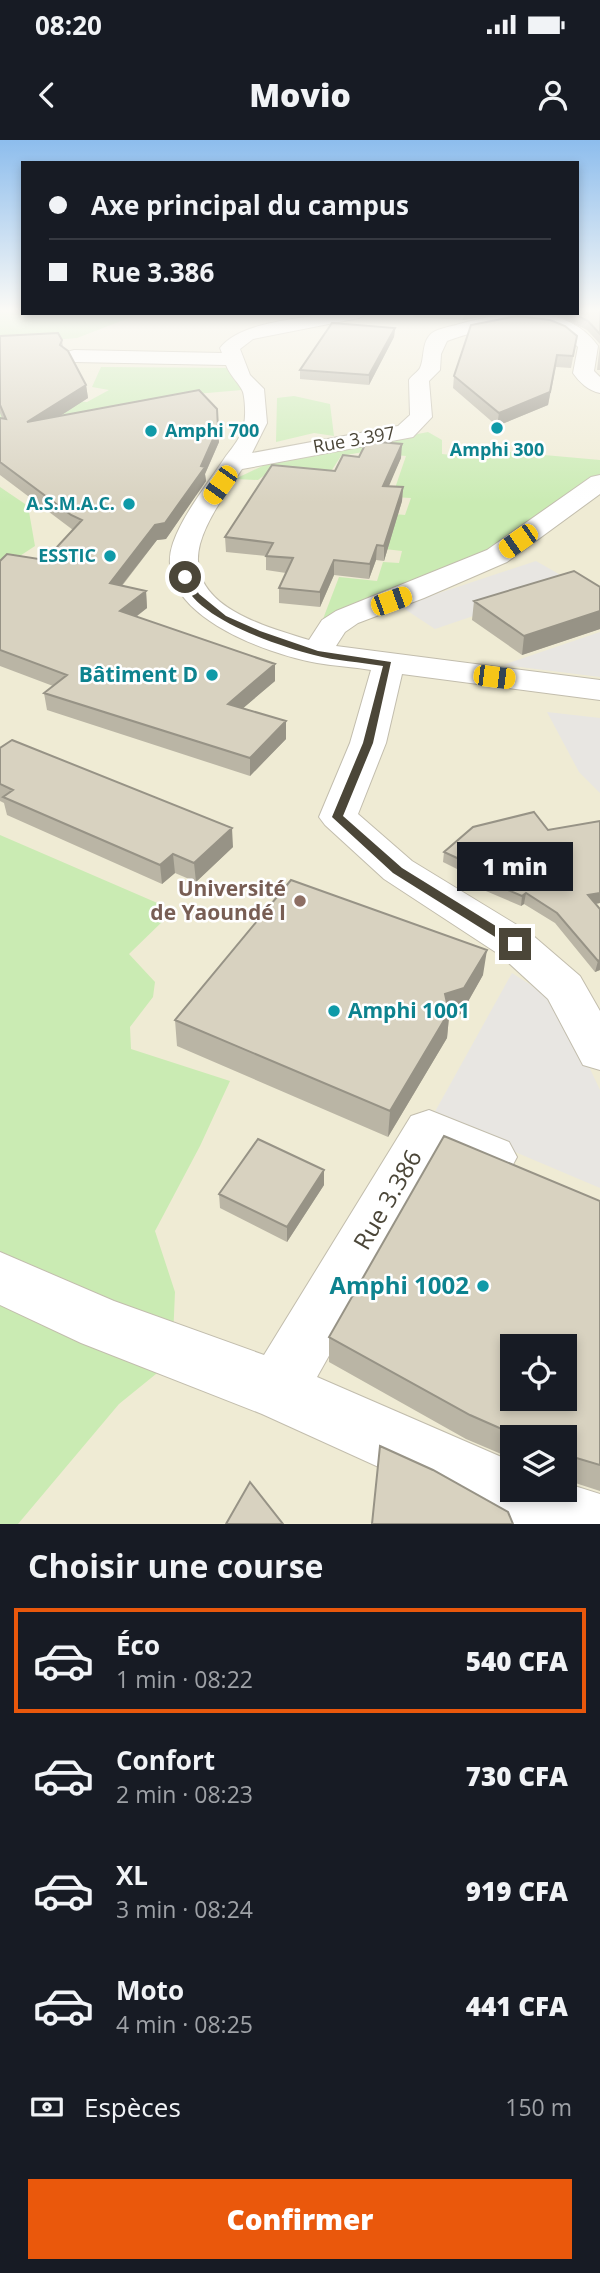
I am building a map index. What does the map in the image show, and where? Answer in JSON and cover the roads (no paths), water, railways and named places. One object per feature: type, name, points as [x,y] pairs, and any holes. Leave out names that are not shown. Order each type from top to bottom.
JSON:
[{"type":"street","points":[[240,374],[253,389],[256,423],[235,463],[205,507],[186,545],[185,577],[196,596],[223,618],[256,633],[316,653],[600,690]]},
{"type":"street","name":"Rue 3.397","points":[[235,463],[405,432],[421,417],[419,380],[426,374]]},
{"type":"street","name":"Rue 3.397","points":[[584,374],[600,387]]},
{"type":"street","points":[[316,653],[333,626],[347,617],[497,556],[600,482]]},
{"type":"street","points":[[388,664],[368,743],[338,817],[398,870],[525,953],[564,988],[600,1052]]},
{"type":"street","name":"Rue 3.386","points":[[277,1390],[429,1131],[539,1178]]},
{"type":"street","points":[[0,1278],[101,1324],[277,1390],[542,1508],[593,1524]]},
{"type":"place","name":"Amphi 300","points":[[497,428]]},
{"type":"place","name":"Amphi 700","points":[[151,431]]},
{"type":"place","name":"A.S.M.A.C.","points":[[129,504]]},
{"type":"place","name":"ESSTIC","points":[[110,556]]},
{"type":"place","name":"Bâtiment D","points":[[212,675]]},
{"type":"place","name":"Université de Yaoundé I","points":[[300,901]]},
{"type":"place","name":"Amphi 1001","points":[[334,1011]]},
{"type":"place","name":"Amphi 1002","points":[[483,1286]]}]
